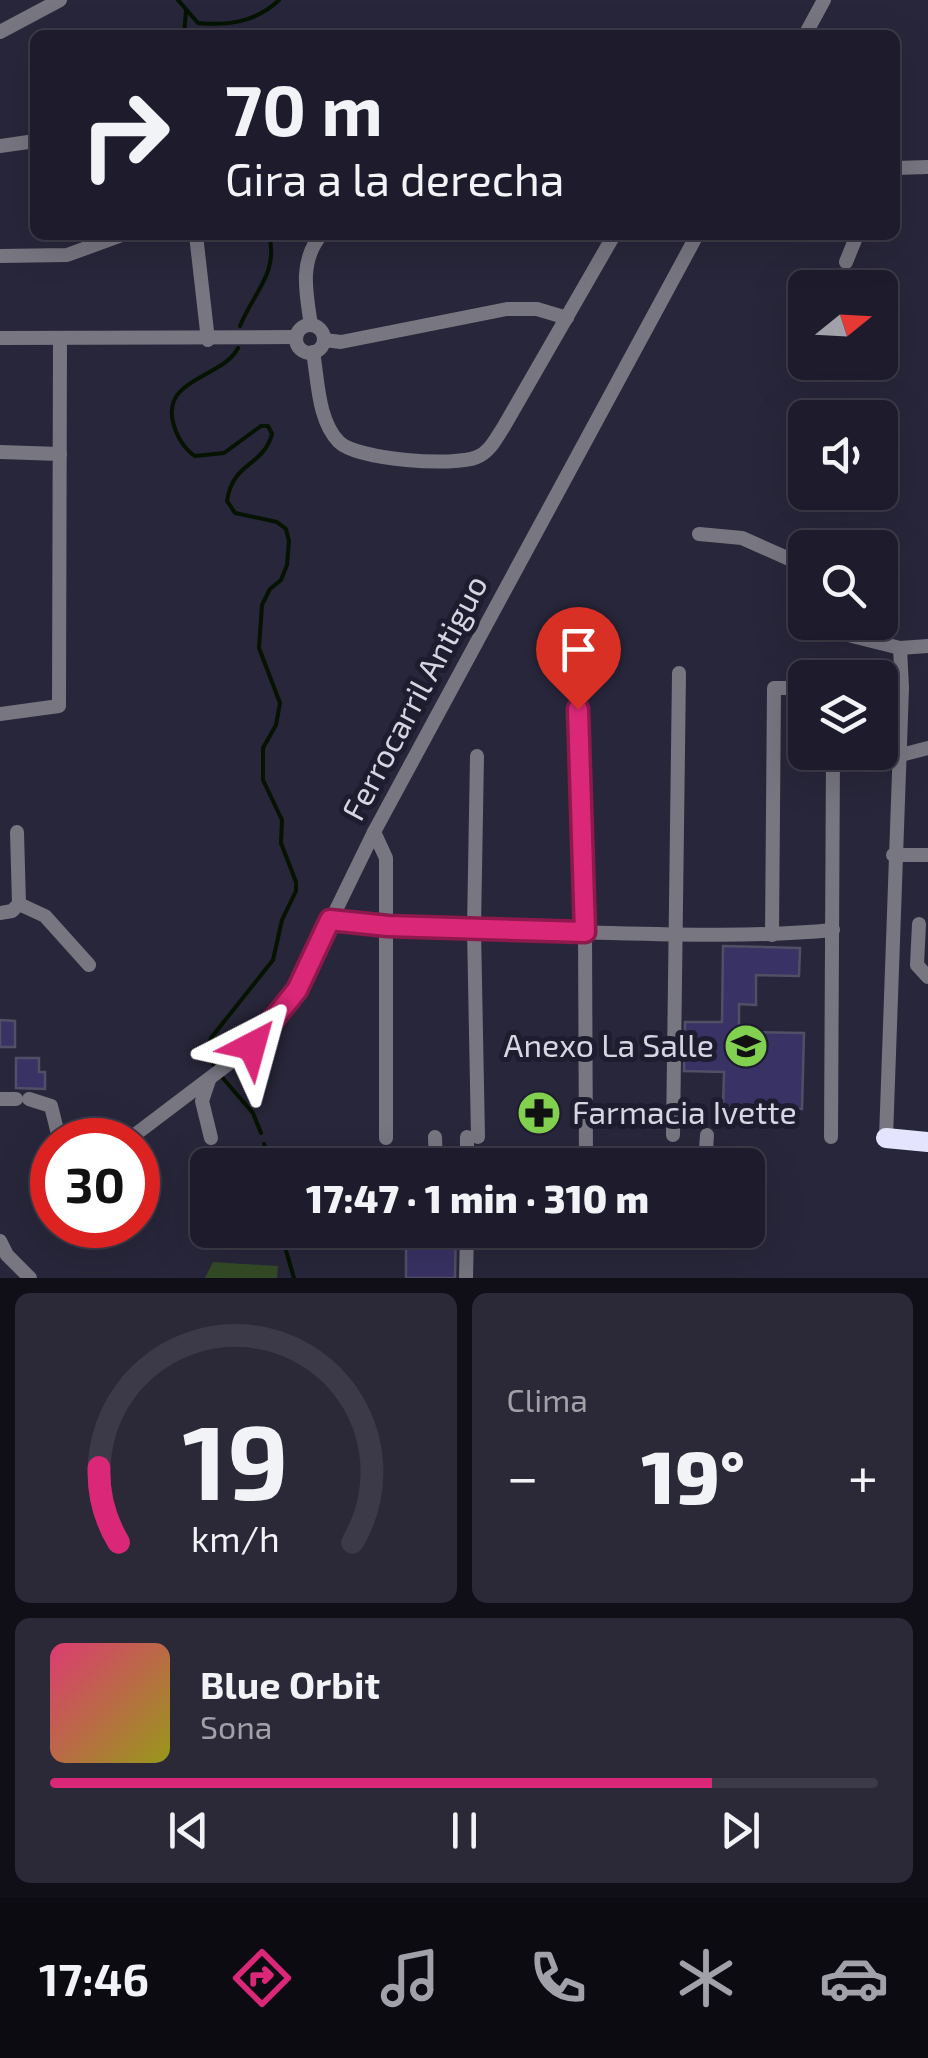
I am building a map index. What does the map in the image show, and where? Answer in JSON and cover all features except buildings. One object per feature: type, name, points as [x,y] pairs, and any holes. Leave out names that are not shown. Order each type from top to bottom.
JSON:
[{"type":"highway","points":[[886,1138],[928,1139]]},
{"type":"street","points":[[0,32],[60,0]]},
{"type":"street","points":[[808,30],[824,0]]},
{"type":"street","points":[[0,146],[30,142]]},
{"type":"street","points":[[900,168],[928,166]]},
{"type":"street","points":[[0,256],[67,255],[108,240]]},
{"type":"street","points":[[197,240],[208,340]]},
{"type":"street","points":[[311,325],[306,273],[309,250],[317,240]]},
{"type":"street","points":[[567,318],[537,308],[508,309],[318,346],[304,352],[296,337],[304,326],[318,328],[318,346],[324,418],[338,441],[350,449],[377,457],[460,461],[479,456],[489,449],[567,318],[611,240]]},
{"type":"street","name":"Ferrocarril Antiguo","points":[[158,1118],[252,1046],[297,990],[374,832],[694,240]]},
{"type":"street","points":[[846,262],[855,240]]},
{"type":"street","points":[[0,338],[296,337]]},
{"type":"street","points":[[0,714],[59,706],[60,338]]},
{"type":"street","points":[[0,452],[60,454]]},
{"type":"street","points":[[699,534],[742,538],[788,558]]},
{"type":"street","points":[[868,640],[900,648],[928,646]]},
{"type":"street","points":[[898,742],[900,648]]},
{"type":"street","points":[[577,672],[585,932],[586,1148]]},
{"type":"street","points":[[673,1135],[679,674]]},
{"type":"street","points":[[772,936],[774,688],[788,688]]},
{"type":"street","points":[[898,756],[928,748]]},
{"type":"street","points":[[470,1148],[477,756]]},
{"type":"street","points":[[832,1137],[834,770]]},
{"type":"street","points":[[886,1138],[897,770]]},
{"type":"street","points":[[16,832],[20,904]]},
{"type":"street","points":[[374,832],[386,858],[386,1138]]},
{"type":"street","points":[[894,855],[928,856]]},
{"type":"street","points":[[0,914],[20,904]]},
{"type":"street","points":[[20,904],[45,916],[89,964]]},
{"type":"street","points":[[330,920],[388,926],[772,936],[833,930]]},
{"type":"street","points":[[918,924],[917,965],[928,977]]},
{"type":"street","points":[[209,1080],[202,1101],[211,1138]]},
{"type":"street","points":[[15,1099],[51,1106],[54,1118]]},
{"type":"street","points":[[706,1148],[707,1135]]},
{"type":"street","points":[[435,1137],[435,1148]]},
{"type":"street","points":[[0,1241],[7,1255],[30,1278]]},
{"type":"street","points":[[466,1278],[467,1248]]},
{"type":"green space","points":[[213,1262],[278,1266],[277,1278],[205,1278]]},
{"type":"waterway","points":[[178,0],[198,23],[209,24],[251,18],[279,0]]},
{"type":"waterway","points":[[184,30],[186,11]]},
{"type":"waterway","points":[[240,326],[268,272],[270,240]]},
{"type":"waterway","points":[[215,1069],[208,1051],[211,1038],[273,960],[282,920],[296,891],[281,843],[282,820],[263,780],[263,748],[276,725],[280,703],[259,648],[262,605],[270,589],[281,580],[289,541],[286,529],[277,522],[235,513],[227,501],[235,478],[262,453],[272,434],[268,426],[261,426],[224,453],[195,456],[181,441],[173,422],[176,396],[220,366],[238,348]]},
{"type":"waterway","points":[[221,1076],[253,1113],[261,1133]]},
{"type":"waterway","points":[[264,1144],[265,1148]]},
{"type":"waterway","points":[[285,1248],[294,1278]]},
{"type":"place","name":"Anexo La Salle","points":[[746,1046]]},
{"type":"place","name":"Farmacia Ivette","points":[[539,1113]]},
{"type":"route","points":[[252,1046],[297,990],[330,920],[388,926],[585,932],[578,709]]}]
